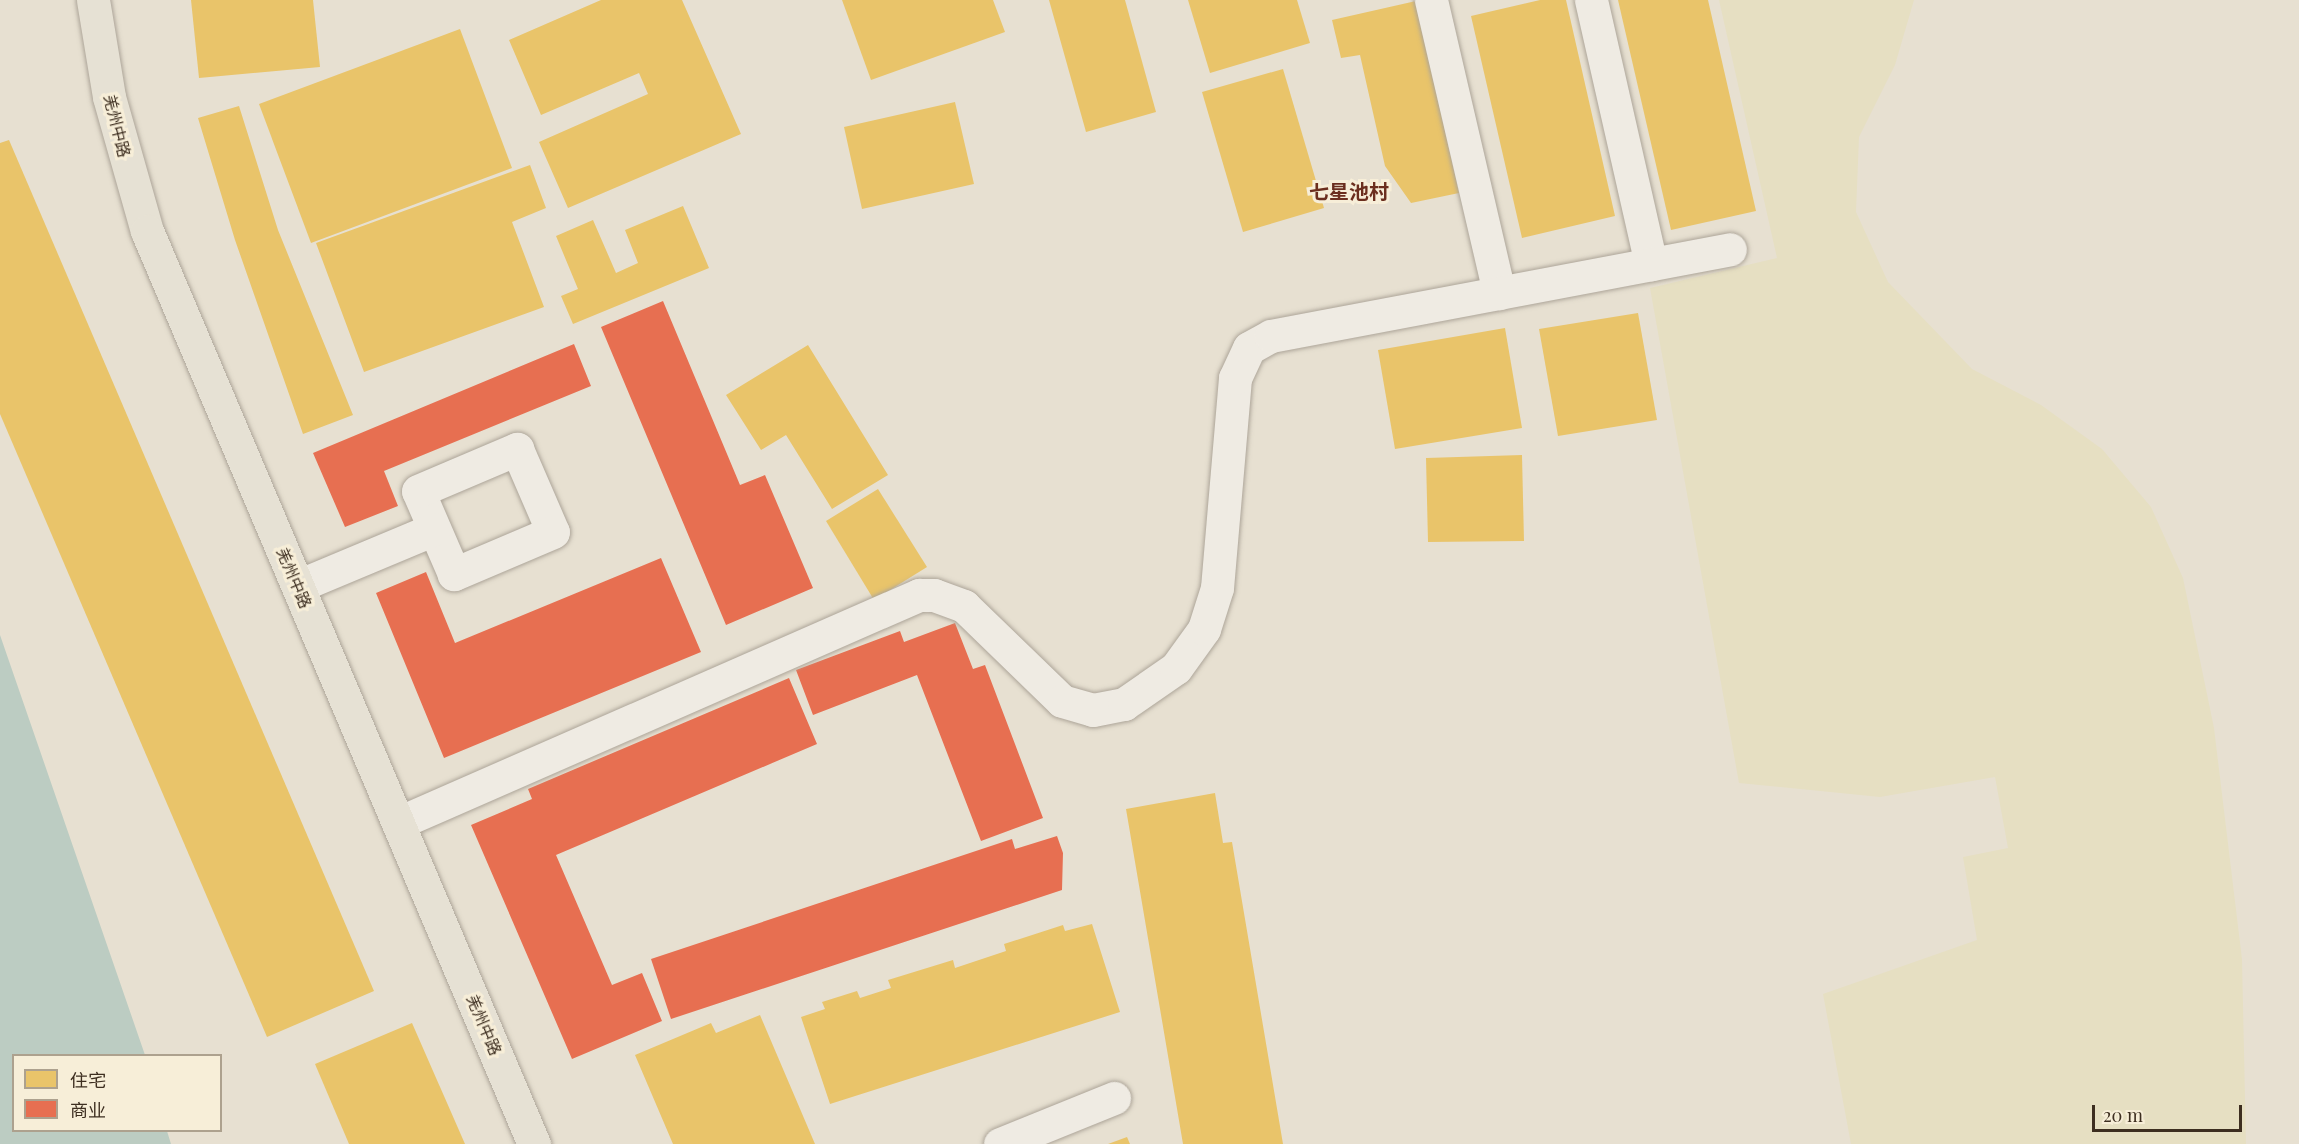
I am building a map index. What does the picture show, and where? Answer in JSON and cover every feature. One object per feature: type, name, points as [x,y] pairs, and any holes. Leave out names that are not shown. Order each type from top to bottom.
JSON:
[{"type":"main road","name":"羌州中路","points":[[93,0],[109,97],[147,231],[534,1144]]},
{"type":"street","points":[[1431,0],[1499,293]]},
{"type":"street","points":[[1591,0],[1651,264]]},
{"type":"street","points":[[398,823],[919,596],[934,595],[964,606],[1062,701],[1093,710],[1124,704],[1176,668],[1204,629],[1216,588],[1235,378],[1249,348],[1271,336],[1730,249]]},
{"type":"street","points":[[298,586],[434,529]]},
{"type":"street","points":[[1000,1144],[1114,1098]]},
{"type":"shaded area","points":[[1719,0],[1914,0],[1895,65],[1859,137],[1856,212],[1888,282],[1972,369],[2041,405],[2102,449],[2151,507],[2183,578],[2214,728],[2242,959],[2246,1144],[1851,1144],[1823,994],[1977,940],[1963,857],[2008,848],[1995,777],[1880,797],[1739,783],[1650,288],[1777,258]]},
{"type":"shaded area","points":[[0,635],[145,1054],[12,1054],[12,1132],[167,1132],[171,1144],[0,1144]]},
{"type":"building: 住宅","points":[[191,0],[313,0],[320,67],[199,78]]},
{"type":"building: 住宅","points":[[601,0],[682,0],[741,134],[568,208],[539,142],[648,94],[639,73],[541,115],[509,40]]},
{"type":"building: 住宅","points":[[842,0],[993,0],[1005,32],[871,80]]},
{"type":"building: 住宅","points":[[1049,0],[1125,0],[1156,112],[1086,132]]},
{"type":"building: 住宅","points":[[1188,0],[1297,0],[1310,43],[1210,73]]},
{"type":"building: 住宅","points":[[1540,0],[1566,0],[1615,216],[1522,238],[1471,16]]},
{"type":"building: 住宅","points":[[1618,0],[1708,0],[1756,211],[1671,230]]},
{"type":"building: 住宅","points":[[1416,1],[1459,193],[1411,203],[1385,166],[1360,55],[1341,58],[1332,20]]},
{"type":"building: 住宅","points":[[460,29],[512,168],[311,243],[259,104]]},
{"type":"building: 住宅","points":[[1283,69],[1324,208],[1243,232],[1202,92]]},
{"type":"building: 住宅","points":[[955,102],[974,184],[862,209],[844,127]]},
{"type":"building: 住宅","points":[[239,106],[278,230],[353,415],[303,434],[235,240],[198,118]]},
{"type":"building: 住宅","points":[[9,140],[374,991],[267,1037],[0,414],[0,143]]},
{"type":"building: 住宅","points":[[530,165],[546,208],[512,222],[544,307],[364,372],[316,243]]},
{"type":"building: 住宅","points":[[683,206],[709,268],[573,324],[561,296],[578,289],[556,236],[593,220],[616,273],[638,263],[625,230]]},
{"type":"building: 住宅","points":[[1638,313],[1657,420],[1558,436],[1539,329]]},
{"type":"building: 住宅","points":[[1505,328],[1522,428],[1395,449],[1378,350]]},
{"type":"building: 住宅","points":[[808,345],[888,475],[832,509],[786,435],[761,450],[726,395]]},
{"type":"building: 住宅","points":[[1522,455],[1524,541],[1428,542],[1426,458]]},
{"type":"building: 住宅","points":[[878,489],[927,567],[874,600],[826,521]]},
{"type":"building: 住宅","points":[[1215,793],[1223,843],[1232,842],[1283,1144],[1183,1144],[1126,809]]},
{"type":"building: 住宅","points":[[1092,924],[1120,1012],[830,1104],[801,1017],[825,1009],[822,1002],[857,991],[860,998],[891,988],[888,980],[953,960],[955,968],[1006,951],[1004,944],[1063,925],[1065,931]]},
{"type":"building: 住宅","points":[[760,1015],[815,1144],[673,1144],[635,1055],[711,1023],[716,1033]]},
{"type":"building: 住宅","points":[[412,1023],[465,1144],[349,1144],[315,1064]]},
{"type":"building: 住宅","points":[[1127,1137],[1130,1144],[1108,1144]]},
{"type":"building: 商业","points":[[663,301],[740,485],[765,475],[813,588],[726,625],[601,327]]},
{"type":"building: 商业","points":[[574,344],[591,386],[384,471],[398,506],[345,527],[313,453]]},
{"type":"building: 商业","points":[[661,558],[701,652],[444,758],[376,593],[426,572],[455,643]]},
{"type":"building: 商业","points":[[955,623],[973,669],[985,665],[1043,818],[981,841],[917,675],[813,715],[796,670],[900,631],[904,642]]},
{"type":"building: 商业","points":[[789,678],[817,744],[556,855],[612,985],[642,973],[662,1021],[572,1059],[471,825],[532,799],[528,789]]},
{"type":"building: 商业","points":[[1057,836],[1063,853],[1062,890],[671,1019],[651,959],[1012,839],[1015,849]]},
{"type":"district","name":"七星池村","points":[[1349,190]]}]
